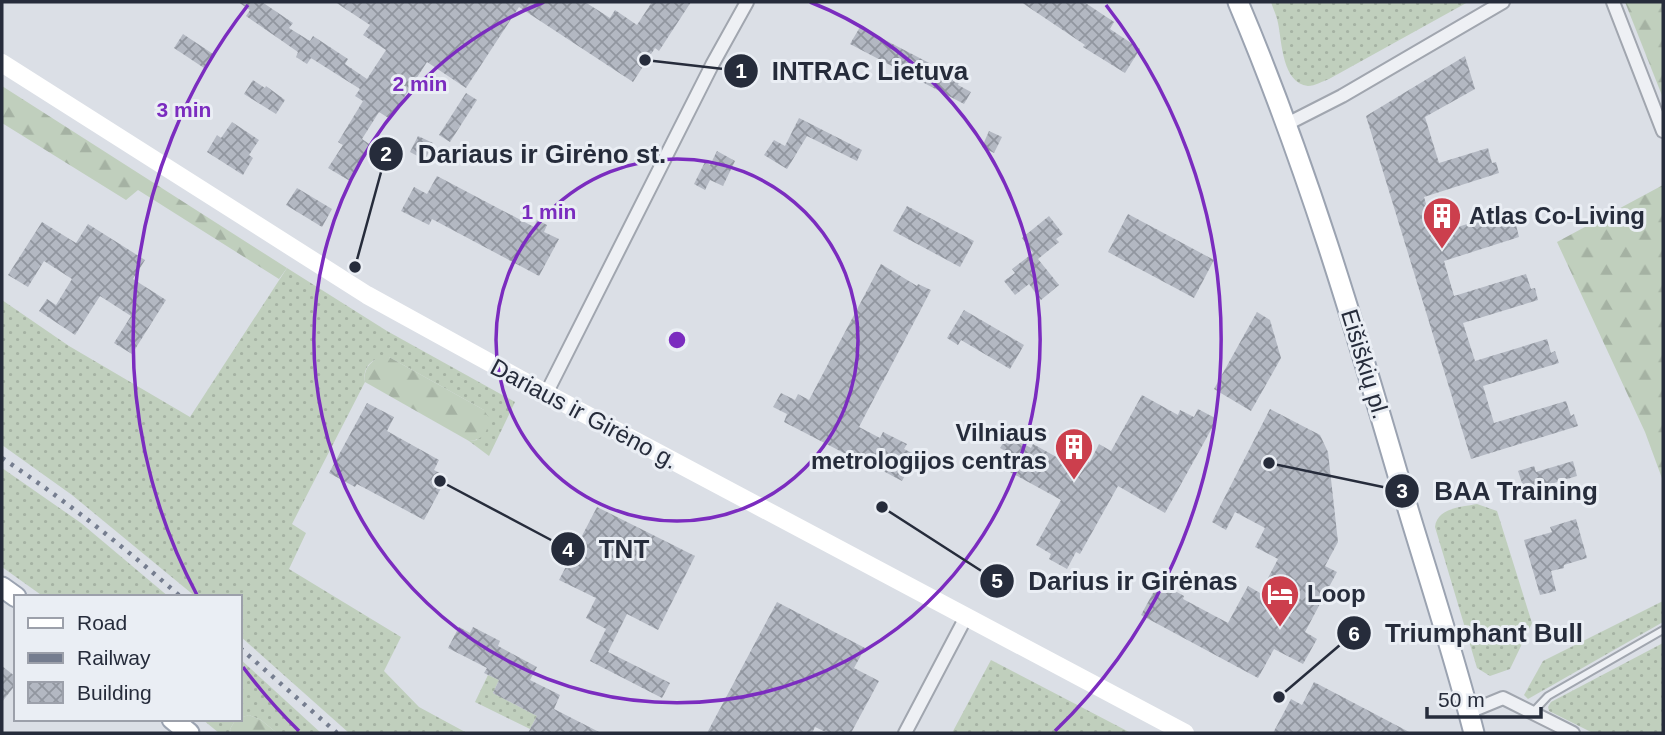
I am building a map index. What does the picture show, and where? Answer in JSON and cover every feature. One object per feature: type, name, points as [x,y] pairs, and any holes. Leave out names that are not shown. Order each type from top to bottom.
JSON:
[{"type":"main road","name":"Eišiškių pl.","points":[[1238,2],[1287,124],[1367,366],[1474,733]]},
{"type":"main road","name":"Dariaus ir Girėno g.","points":[[2,63],[368,295],[546,394],[1185,733]]},
{"type":"main road","points":[[174,721],[189,733]]},
{"type":"street","points":[[546,394],[712,65],[747,2]]},
{"type":"street","points":[[1287,124],[1342,96],[1503,2]]},
{"type":"street","points":[[1613,2],[1663,131]]},
{"type":"street","points":[[905,733],[966,617]]},
{"type":"street","points":[[1469,712],[1503,698],[1573,733]]},
{"type":"lane","points":[[1533,712],[1549,696],[1663,630]]},
{"type":"green space","points":[[1271,2],[1468,2],[1329,79],[1308,86],[1299,83],[1288,70]]},
{"type":"green space","points":[[1625,2],[1663,2],[1663,98]]},
{"type":"green space","points":[[2,86],[287,268],[279,279],[138,190],[126,200],[2,123]]},
{"type":"green space","points":[[1663,185],[1663,481],[1645,432],[1557,242]]},
{"type":"green space","points":[[287,268],[387,331],[515,402],[489,456],[469,441],[477,440],[484,410],[389,357],[374,360],[365,371],[365,382],[292,524],[306,533],[289,569],[401,637],[384,671],[419,707],[467,733],[349,733],[242,638],[242,595],[194,595],[72,495],[2,445],[2,300],[69,346],[190,417]]},
{"type":"green space","points":[[379,357],[389,357],[484,410],[489,418],[484,434],[469,441],[365,382],[368,367]]},
{"type":"green space","points":[[2,468],[81,523],[167,595],[41,595],[2,567]]},
{"type":"green space","points":[[1477,504],[1497,511],[1532,623],[1510,669],[1490,676],[1477,668],[1435,527],[1445,512]]},
{"type":"green space","points":[[1663,601],[1663,622],[1528,699],[1524,695],[1543,661]]},
{"type":"green space","points":[[1663,643],[1663,733],[1593,733],[1549,711],[1551,702]]},
{"type":"green space","points":[[991,660],[1131,733],[952,733]]},
{"type":"green space","points":[[242,661],[321,733],[277,733],[261,720],[249,715],[242,717]]},
{"type":"green space","points":[[488,675],[499,680],[493,693],[537,716],[530,729],[475,702]]},
{"type":"green space","points":[[249,715],[261,720],[277,733],[231,733],[230,729],[235,721],[242,721],[242,717]]},
{"type":"green space","points":[[204,721],[235,721],[230,729],[231,733],[219,733]]},
{"type":"building","points":[[238,2],[262,2],[293,23],[289,28],[310,41],[313,36],[348,59],[345,64],[367,79],[386,50],[363,35],[370,25],[335,2],[585,2],[610,18],[615,10],[637,25],[652,2],[691,2],[659,51],[655,48],[633,82],[519,7],[466,88],[427,62],[390,119],[379,112],[362,139],[372,146],[350,181],[328,168],[343,145],[338,142],[363,101],[355,96],[360,89],[311,58],[307,64],[296,57],[298,52],[246,16],[250,10]]},
{"type":"building","points":[[1021,2],[1084,2],[1114,22],[1110,29],[1140,49],[1125,73],[1083,47],[1085,45]]},
{"type":"building","points":[[860,27],[960,79],[958,85],[971,92],[964,104],[850,44]]},
{"type":"building","points":[[183,34],[213,54],[204,68],[174,48]]},
{"type":"building","name":"Atlas Co-Living","points":[[1465,56],[1475,89],[1425,117],[1439,163],[1488,148],[1492,163],[1496,162],[1499,173],[1424,197],[1435,234],[1506,212],[1511,226],[1516,225],[1519,237],[1444,261],[1454,296],[1526,274],[1531,289],[1535,288],[1538,300],[1463,323],[1475,361],[1547,339],[1551,353],[1555,351],[1559,363],[1483,386],[1494,423],[1566,401],[1578,426],[1471,459],[1366,116]]},
{"type":"building","points":[[253,80],[285,100],[276,114],[244,94]]},
{"type":"building","points":[[466,93],[477,100],[450,142],[439,135]]},
{"type":"building","points":[[799,118],[862,150],[857,161],[807,136],[787,169],[764,155],[774,140],[785,146]]},
{"type":"building","points":[[232,122],[259,140],[249,155],[253,158],[243,175],[207,152],[217,135],[221,138]]},
{"type":"building","points":[[989,131],[1002,137],[994,153],[982,147]]},
{"type":"building","points":[[418,136],[433,143],[425,160],[410,152]]},
{"type":"building","points":[[717,151],[735,161],[723,186],[710,180],[705,190],[694,184],[705,162],[710,165]]},
{"type":"building","points":[[437,176],[534,227],[537,220],[547,225],[544,232],[559,239],[539,276],[432,219],[429,225],[401,211],[414,187],[427,194]]},
{"type":"building","points":[[297,188],[332,209],[322,227],[286,205]]},
{"type":"building","points":[[907,206],[974,241],[960,267],[893,231]]},
{"type":"building","points":[[1128,214],[1214,260],[1194,298],[1108,252]]},
{"type":"building","points":[[1049,216],[1063,234],[1056,239],[1059,242],[1038,259],[1059,285],[1041,300],[1029,284],[1015,295],[1004,281],[1015,273],[1012,269],[1033,253],[1022,238]]},
{"type":"building","points":[[42,222],[76,243],[88,224],[145,260],[133,279],[166,300],[132,354],[114,343],[131,316],[100,296],[75,335],[39,311],[47,299],[56,305],[72,279],[44,261],[28,287],[8,275]]},
{"type":"building","points":[[881,264],[917,286],[918,284],[931,290],[859,427],[880,438],[883,432],[907,444],[904,449],[916,455],[902,481],[784,422],[787,414],[773,407],[781,393],[795,400],[798,394],[809,400]]},
{"type":"building","points":[[964,310],[1024,345],[1010,369],[961,340],[958,345],[947,338]]},
{"type":"building","points":[[1257,312],[1270,320],[1281,358],[1251,411],[1214,389]]},
{"type":"building","name":"Vilniaus metrologijos centras","points":[[1142,395],[1178,415],[1180,410],[1194,417],[1198,409],[1217,419],[1165,513],[1118,486],[1080,554],[1076,552],[1067,569],[1049,559],[1051,554],[1036,545],[1061,500],[999,466],[1007,452],[1000,448],[1008,435],[1031,448],[1033,444],[1078,469],[1083,459],[1090,462],[1099,444],[1111,451]]},
{"type":"building","points":[[367,403],[394,417],[387,431],[439,460],[434,470],[447,477],[424,520],[357,484],[355,487],[329,473]]},
{"type":"building","points":[[1270,409],[1320,435],[1328,452],[1338,542],[1325,566],[1337,572],[1305,632],[1317,639],[1303,664],[1274,649],[1258,678],[1141,615],[1159,582],[1184,596],[1183,599],[1228,623],[1248,586],[1260,593],[1278,559],[1255,547],[1265,528],[1235,512],[1226,530],[1212,522]]},
{"type":"building","points":[[1573,461],[1577,476],[1525,492],[1518,471],[1534,466],[1536,472]]},
{"type":"building","points":[[597,507],[695,556],[658,630],[627,614],[608,652],[670,683],[662,698],[590,661],[606,629],[586,618],[596,598],[559,580]]},
{"type":"building","points":[[1576,519],[1587,558],[1551,571],[1556,591],[1540,595],[1524,540],[1552,532],[1550,527]]},
{"type":"building","points":[[777,602],[865,648],[854,668],[879,681],[851,733],[828,733],[815,727],[812,733],[707,733]]},
{"type":"building","points":[[459,627],[470,633],[473,627],[500,641],[498,646],[537,667],[530,680],[560,695],[554,709],[601,733],[528,733],[537,716],[493,693],[499,680],[484,673],[487,668],[448,648]]},
{"type":"building","points":[[2,666],[14,675],[14,687],[2,702]]},
{"type":"building","points":[[1314,682],[1411,733],[1273,733],[1291,699],[1302,705]]},
{"type":"railway","points":[[2,458],[94,524],[179,595]]},
{"type":"railway","points":[[242,650],[337,733]]},
{"type":"place","name":"INTRAC Lietuva","points":[[645,60]]},
{"type":"place","name":"Atlas Co-Living","points":[[1442,250]]},
{"type":"place","name":"Dariaus ir Girėno st.","points":[[355,267]]},
{"type":"place","name":"BAA Training","points":[[1269,463]]},
{"type":"place","name":"TNT","points":[[440,481]]},
{"type":"place","name":"Vilniaus metrologijos centras","points":[[1074,481]]},
{"type":"place","name":"Darius ir Girėnas","points":[[882,507]]},
{"type":"place","name":"Loop","points":[[1280,628]]},
{"type":"place","name":"Triumphant Bull","points":[[1279,697]]}]
